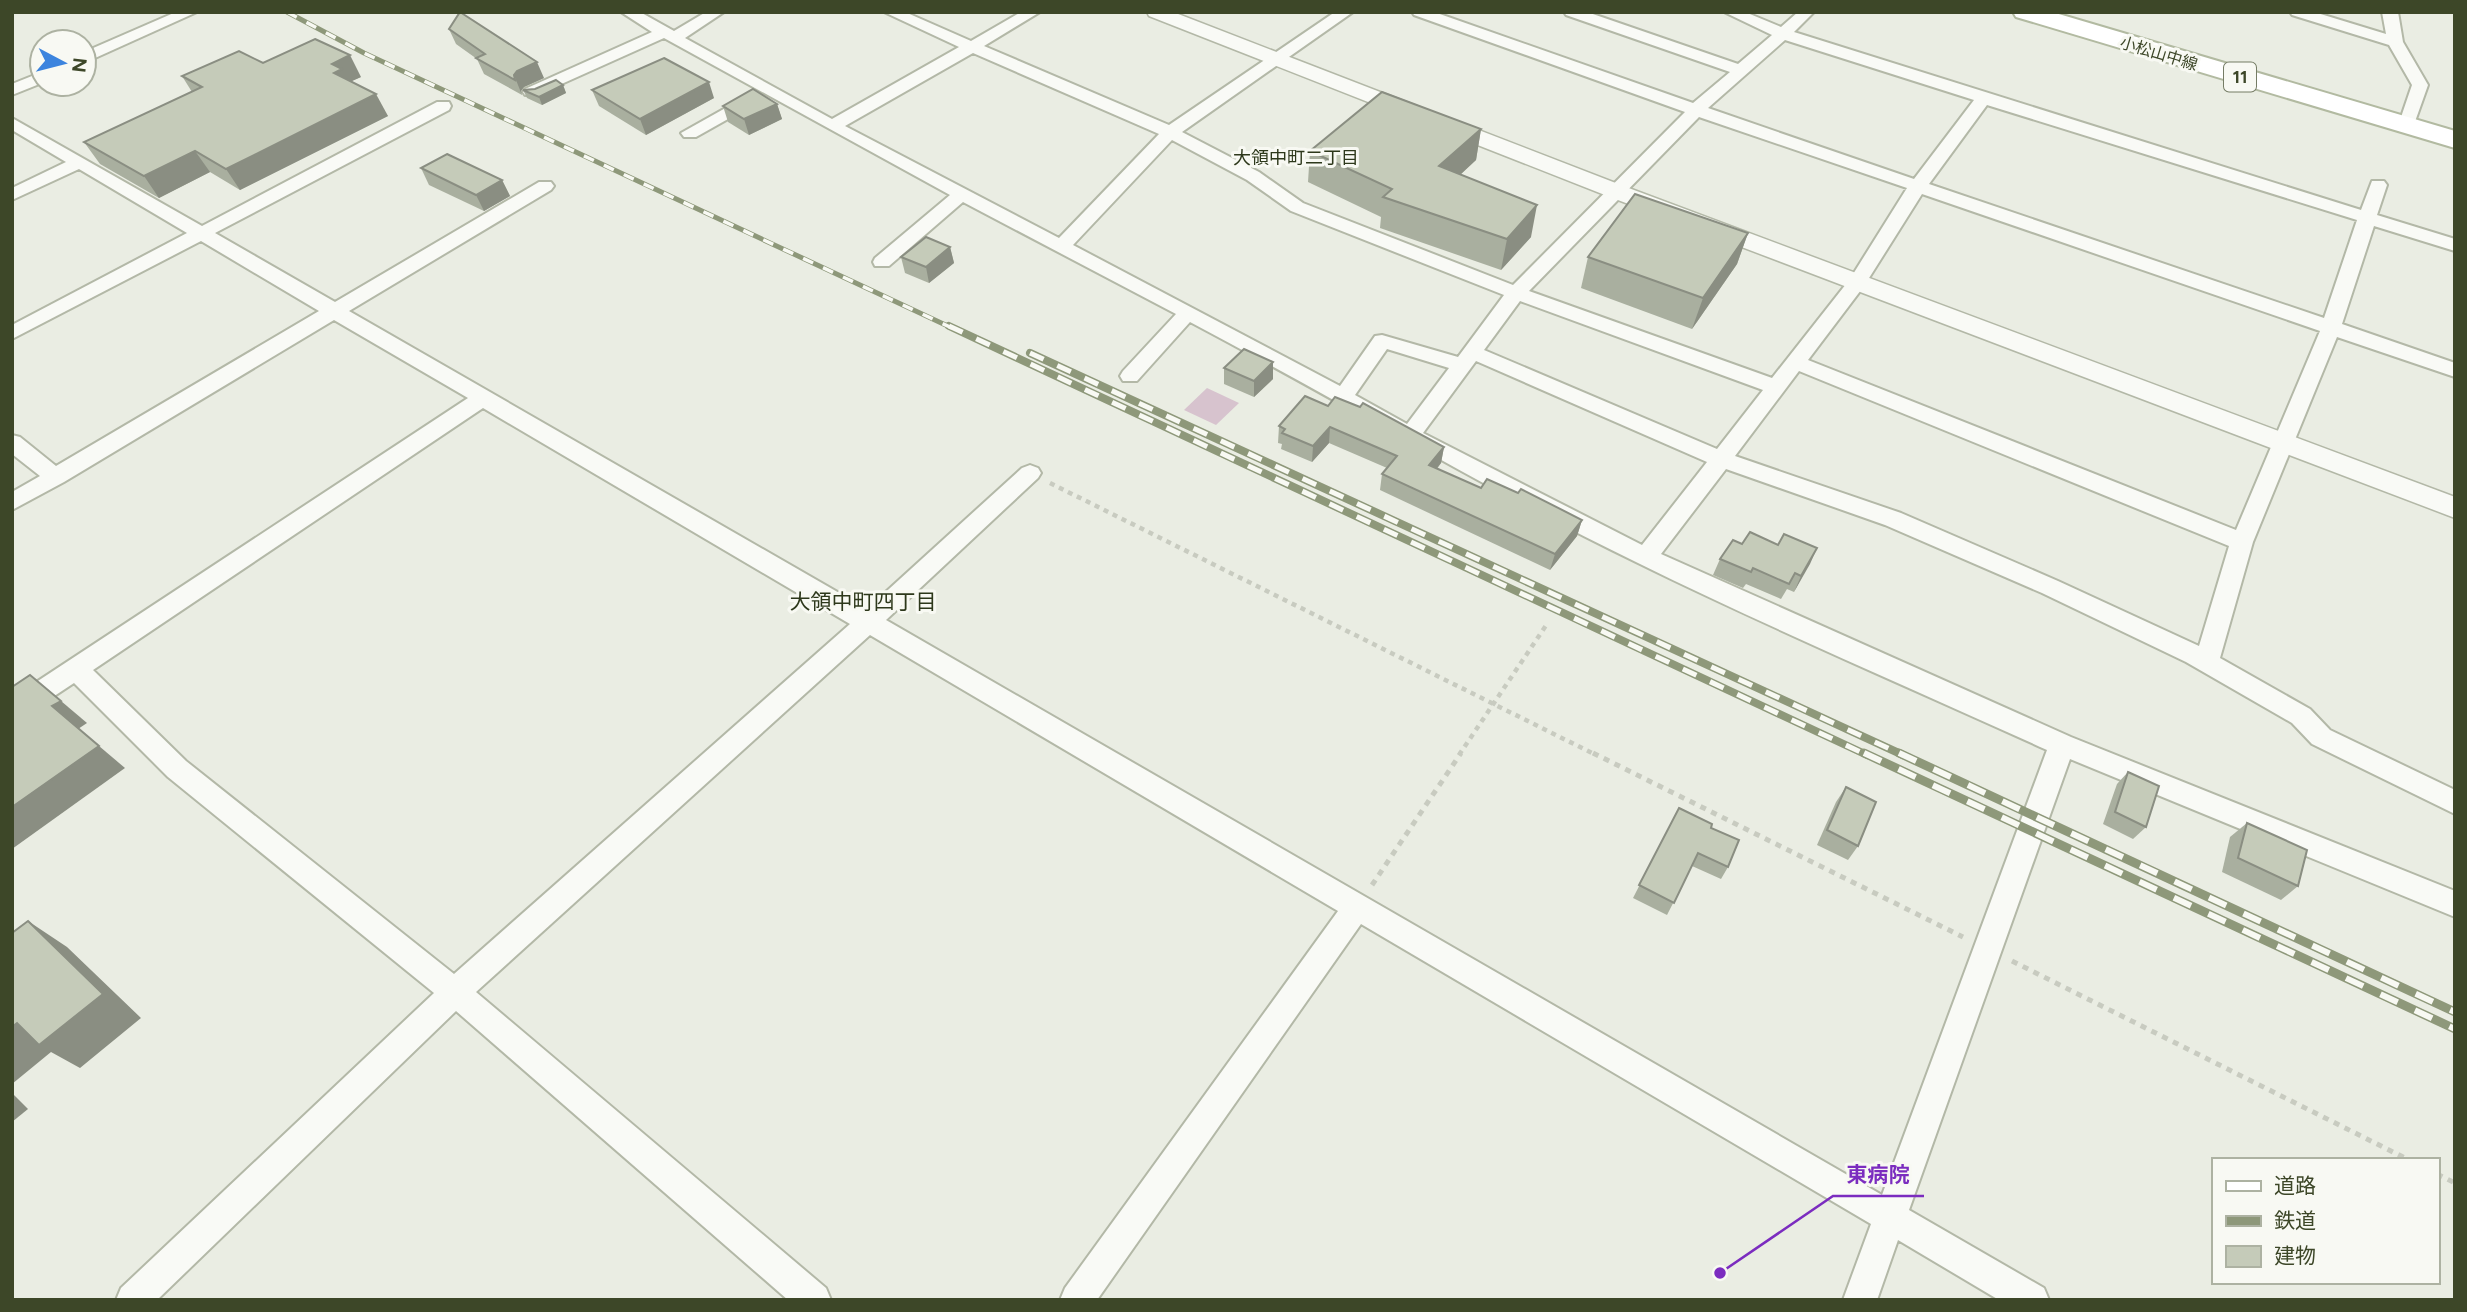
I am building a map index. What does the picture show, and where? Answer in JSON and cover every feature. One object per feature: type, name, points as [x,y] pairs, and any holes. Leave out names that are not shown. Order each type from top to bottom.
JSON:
[{"type":"main road","name":"小松山中線","points":[[2025,12],[2455,140]]},
{"type":"street","points":[[98,52],[190,12]]},
{"type":"street","points":[[628,12],[832,127],[1188,313],[1409,435],[1646,557],[2062,745],[2455,905]]},
{"type":"street","points":[[531,92],[670,35],[717,12]]},
{"type":"street","points":[[891,12],[1170,132],[1253,176],[1297,207],[1516,293],[1611,325],[1776,387]]},
{"type":"street","points":[[832,127],[1034,12]]},
{"type":"street","points":[[1156,12],[1618,192],[2455,509]]},
{"type":"street","points":[[1061,247],[1170,132],[1346,12]]},
{"type":"street","points":[[1419,12],[1696,110],[2455,370]]},
{"type":"street","points":[[1571,12],[1740,70]]},
{"type":"street","points":[[1731,12],[1781,33],[2455,245]]},
{"type":"street","points":[[1409,435],[1516,293],[1696,110],[1807,12]]},
{"type":"street","points":[[2297,12],[2395,41]]},
{"type":"street","points":[[2390,12],[2395,41],[2420,85],[2406,126]]},
{"type":"street","points":[[690,133],[767,90]]},
{"type":"street","points":[[1646,557],[1857,282],[1919,186],[1984,98]]},
{"type":"street","points":[[12,333],[443,106]]},
{"type":"street","points":[[12,123],[2032,1300]]},
{"type":"street","points":[[12,195],[80,162]]},
{"type":"street","points":[[2207,663],[2242,542],[2331,328],[2378,185]]},
{"type":"street","points":[[12,502],[545,186]]},
{"type":"street","points":[[882,262],[961,194]]},
{"type":"street","points":[[1130,376],[1188,313]]},
{"type":"street","points":[[1343,397],[1382,341],[1467,359],[1721,459],[1893,519],[2050,587],[2207,663],[2301,716],[2321,737],[2455,803]]},
{"type":"street","points":[[1795,362],[2242,542]]},
{"type":"street","points":[[12,711],[483,398]]},
{"type":"street","points":[[12,442],[56,477]]},
{"type":"street","points":[[132,1300],[455,992],[1030,473]]},
{"type":"street","points":[[76,669],[177,769],[455,992],[814,1300]]},
{"type":"street","points":[[1860,1300],[2062,745]]},
{"type":"street","points":[[1077,1300],[1357,906]]},
{"type":"path","points":[[1030,473],[2405,1158]]},
{"type":"path","points":[[1357,906],[1547,624]]},
{"type":"path","points":[[2439,1175],[2455,1183]]},
{"type":"shaded area","points":[[1207,388],[1239,403],[1216,425],[1184,410]]},
{"type":"building","points":[[460,12],[537,62],[517,71],[515,80],[476,58],[485,54],[449,29]]},
{"type":"building","points":[[315,39],[350,55],[332,64],[342,69],[334,73],[376,94],[226,169],[195,151],[144,176],[84,142],[202,87],[182,76],[239,51],[263,63]]},
{"type":"building","points":[[664,58],[709,82],[640,119],[592,90]]},
{"type":"building","points":[[556,80],[563,85],[539,97],[523,90],[535,89]]},
{"type":"building","points":[[753,89],[777,104],[744,119],[723,106]]},
{"type":"building","points":[[1382,92],[1481,129],[1439,166],[1537,205],[1507,239],[1383,197],[1392,189],[1310,151]]},
{"type":"building","points":[[447,154],[502,180],[476,195],[421,168]]},
{"type":"building","points":[[1635,194],[1748,233],[1703,298],[1588,257]]},
{"type":"building","points":[[926,237],[950,247],[926,267],[901,257]]},
{"type":"building","points":[[1244,349],[1273,362],[1254,381],[1224,368]]},
{"type":"building","points":[[1305,396],[1328,406],[1335,397],[1360,407],[1363,403],[1444,447],[1429,465],[1481,488],[1487,479],[1518,493],[1521,489],[1582,520],[1555,554],[1382,474],[1397,456],[1330,427],[1313,446],[1282,433],[1285,429],[1279,426]]},
{"type":"building","points":[[1750,532],[1778,545],[1784,534],[1817,548],[1801,576],[1795,573],[1789,584],[1753,568],[1751,572],[1720,559],[1733,540],[1742,544]]},
{"type":"building","points":[[30,675],[61,701],[52,706],[99,746],[12,807],[12,687]]},
{"type":"building","points":[[2128,772],[2159,786],[2146,827],[2115,812]]},
{"type":"building","points":[[1846,787],[1876,802],[1858,846],[1827,830]]},
{"type":"building","points":[[1679,808],[1712,824],[1711,828],[1739,840],[1728,867],[1698,853],[1674,903],[1639,885]]},
{"type":"building","points":[[2247,823],[2307,850],[2298,886],[2238,858]]},
{"type":"building","points":[[28,921],[103,994],[39,1045],[17,1023],[12,1027],[12,933]]},
{"type":"railway","points":[[287,12],[364,53],[952,328]]},
{"type":"railway","points":[[949,326],[1867,755]]},
{"type":"railway","points":[[1030,353],[1903,755]]},
{"type":"railway","points":[[1864,753],[2455,1029]]},
{"type":"railway","points":[[1899,753],[2455,1012]]},
{"type":"place","name":"東病院","points":[[1720,1273]]},
{"type":"district","name":"大領中町二丁目","points":[[1296,158]]},
{"type":"district","name":"大領中町四丁目","points":[[863,602]]}]
